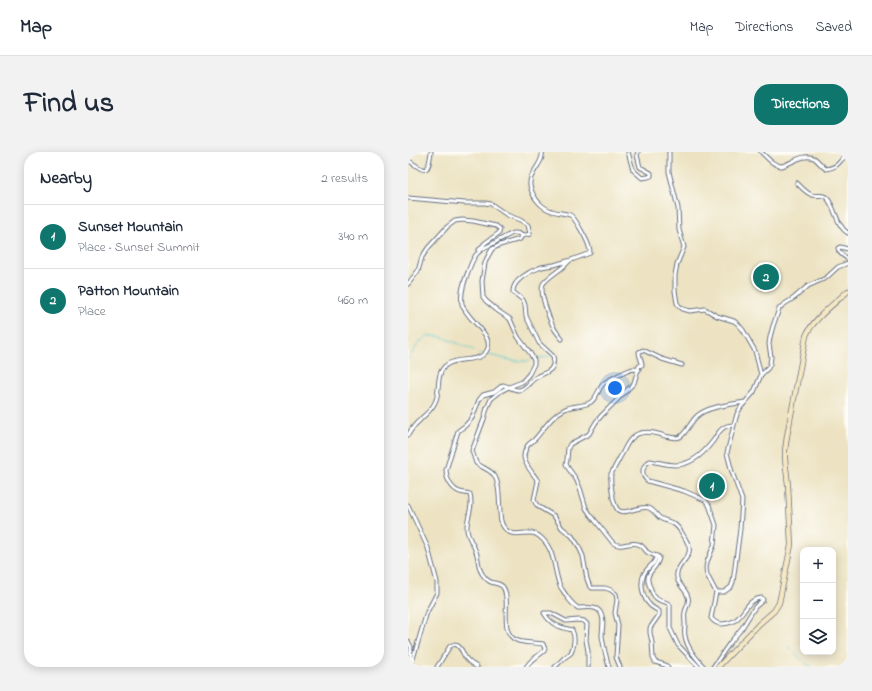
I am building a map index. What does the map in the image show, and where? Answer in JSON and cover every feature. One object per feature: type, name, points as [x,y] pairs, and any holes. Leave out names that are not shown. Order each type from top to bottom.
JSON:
[{"type":"main road","points":[[718,667],[774,610],[779,603],[791,545],[785,451],[805,341],[812,325],[848,291]]},
{"type":"street","points":[[408,160],[422,170],[426,170],[430,163],[431,152]]},
{"type":"street","points":[[526,667],[544,651],[545,648],[543,644],[518,641],[512,638],[508,632],[504,588],[502,585],[487,581],[482,574],[477,553],[469,538],[467,522],[471,503],[470,494],[458,491],[450,483],[446,476],[446,470],[458,431],[472,418],[483,395],[494,392],[503,386],[518,390],[527,387],[536,377],[549,371],[554,362],[553,356],[539,343],[530,325],[526,316],[523,300],[513,292],[515,284],[530,271],[540,267],[569,261],[590,253],[589,247],[572,216],[545,208],[538,202],[530,188],[535,169],[542,157],[542,152]]},
{"type":"street","points":[[628,152],[633,170],[642,178],[651,176],[651,173],[640,167],[638,152]]},
{"type":"street","points":[[669,152],[669,172],[678,208],[679,230],[684,247],[677,264],[675,275],[677,303],[683,309],[690,311],[702,309],[707,310],[717,316],[734,321],[738,324],[755,351],[761,375]]},
{"type":"street","points":[[761,152],[778,166],[782,166],[804,157],[809,157],[816,159],[822,167],[826,169],[833,168],[848,154]]},
{"type":"street","points":[[797,183],[811,195],[821,195],[826,198],[830,202],[843,228],[848,233]]},
{"type":"street","points":[[408,198],[490,204],[507,215],[528,225],[530,234],[492,249],[485,263],[482,280],[483,297],[498,311],[510,318],[518,337],[534,360],[534,364],[529,374],[522,382],[501,391],[491,399],[472,451],[476,463],[493,474],[497,479],[500,518],[506,530],[513,534],[531,533],[540,536],[552,553],[560,588],[578,608],[593,608],[600,613],[602,617],[603,640],[610,667]]},
{"type":"street","points":[[408,284],[418,271],[422,257],[428,248],[447,227],[455,222],[462,220],[473,221],[496,226],[500,229],[499,232],[485,243],[476,253],[472,260],[461,294],[462,304],[465,310],[488,340],[486,352],[478,358],[458,360],[444,367],[439,378],[437,399],[433,408],[413,427],[408,435]]},
{"type":"street","points":[[478,252],[514,233],[522,236]]},
{"type":"street","points":[[848,249],[838,248],[840,253],[848,259]]},
{"type":"street","points":[[562,339],[553,328],[542,292],[543,284],[569,261]]},
{"type":"street","points":[[716,592],[724,592],[731,587],[733,582],[740,529],[742,500],[727,453],[737,414],[754,392],[761,375],[770,364],[770,340],[772,326],[779,309],[808,286],[826,278],[838,267],[848,263]]},
{"type":"street","points":[[682,365],[657,357],[643,350],[639,352],[642,365],[639,366],[634,383],[602,415],[589,434],[570,444],[566,464],[576,479],[586,508],[614,543],[617,546],[636,543],[650,553],[659,557],[659,561],[648,577],[648,585],[659,600],[670,605],[670,628],[678,645],[699,667]]},
{"type":"street","points":[[620,667],[616,657],[618,625],[615,613],[617,600],[616,594],[609,589],[590,587],[583,556],[578,545],[572,536],[562,528],[554,516],[536,504],[534,500],[538,480],[528,467],[524,457],[529,444],[554,417],[565,408],[580,406],[588,403],[596,397],[604,383],[629,370],[639,370]]},
{"type":"street","points":[[704,667],[695,657],[686,639],[685,611],[689,599],[677,578],[678,568],[689,553],[689,545],[675,524],[661,519],[648,507],[625,512],[621,512],[616,508],[610,477],[627,443],[636,434],[653,432],[677,438],[685,432],[696,417],[702,412],[728,404],[746,401]]},
{"type":"street","points":[[713,667],[723,654],[728,644],[742,628],[755,607],[763,600],[762,598],[757,599],[749,604],[740,617],[735,621],[718,624],[714,622],[711,618],[716,592],[707,575],[706,568],[714,545],[716,525],[709,505],[705,500],[684,491],[648,481],[643,474],[643,470],[645,464],[650,461],[676,465],[683,464],[694,459],[701,454],[721,430],[734,425]]},
{"type":"street","points":[[408,505],[428,548],[437,582],[437,593],[426,612],[411,665]]},
{"type":"street","points":[[657,556],[644,574],[642,578],[642,585],[643,592],[649,605],[659,611],[659,615],[650,628],[653,658],[655,662],[668,667]]},
{"type":"street","points":[[554,667],[571,653],[574,642],[574,634],[572,630],[557,626],[547,618],[544,613],[551,614],[566,621],[579,620],[584,621],[587,624],[586,640],[588,667]]},
{"type":"street","points":[[408,641],[411,648],[411,665]]},
{"type":"street","points":[[437,667],[450,646],[455,644],[462,650],[465,658],[477,667]]},
{"type":"waterway","points":[[408,359],[419,343],[427,336],[442,337],[482,354]]},
{"type":"waterway","points":[[485,354],[514,361],[530,361]]},
{"type":"waterway","points":[[539,358],[549,357]]},
{"type":"waterway","points":[[788,647],[802,660]]},
{"type":"waterway","points":[[805,663],[811,667]]},
{"type":"place","name":"Patton Mountain","points":[[766,277]]},
{"type":"place","name":"Sunset Mountain","points":[[712,486]]}]
